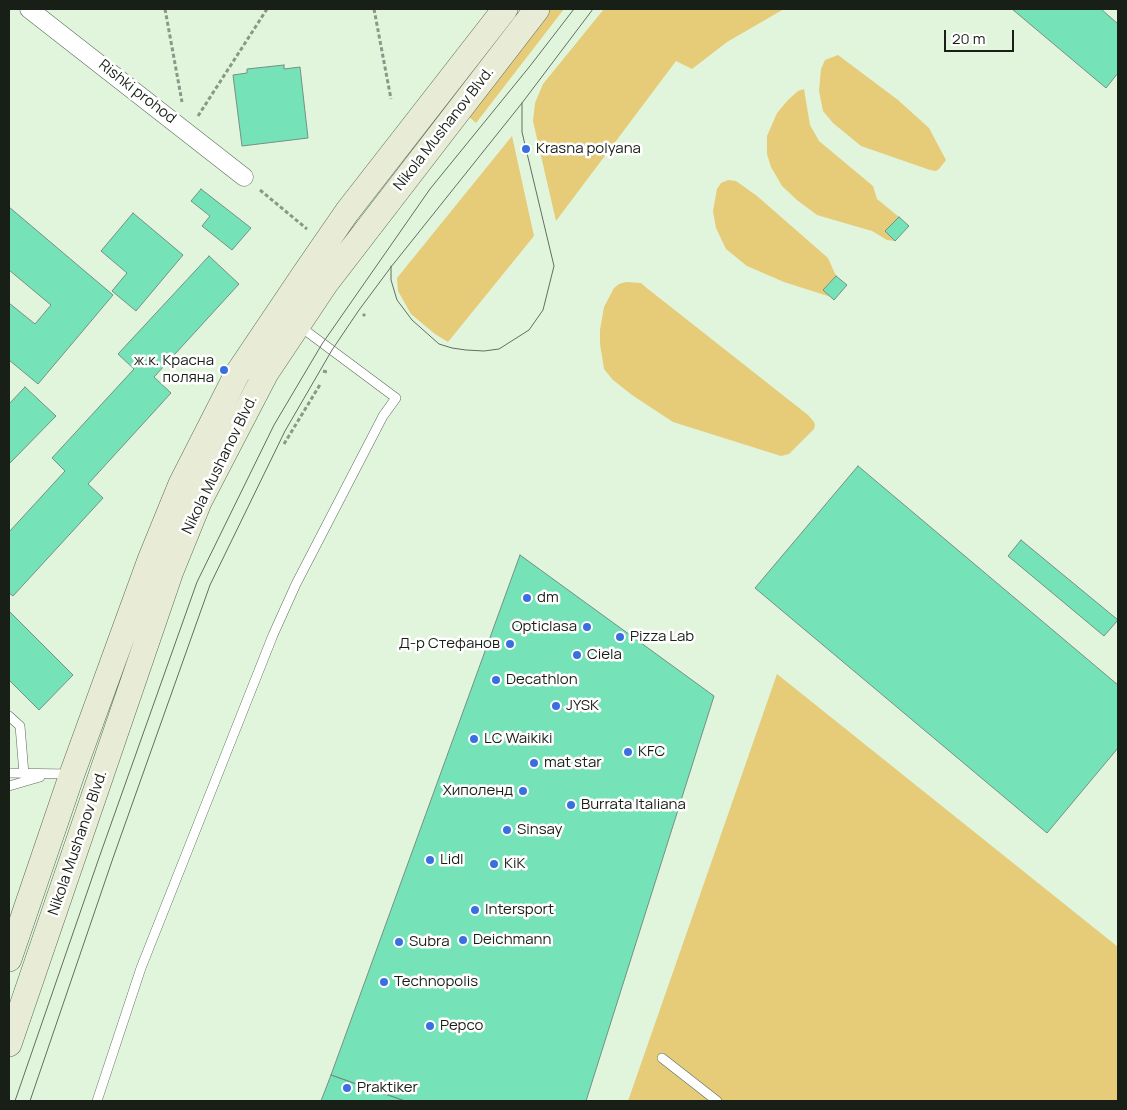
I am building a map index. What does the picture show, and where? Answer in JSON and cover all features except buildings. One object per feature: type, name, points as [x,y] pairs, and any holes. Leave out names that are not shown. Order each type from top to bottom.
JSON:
[{"type":"main road","name":"Nikola Mushanov Blvd.","points":[[9,1044],[171,572],[199,502],[266,373],[288,319],[347,212],[505,9]]},
{"type":"main road","name":"Nikola Mushanov Blvd.","points":[[9,959],[61,774],[181,484],[237,374],[334,272],[537,9]]},
{"type":"street","name":"Rishki prohod","points":[[29,9],[244,177]]},
{"type":"lane","points":[[98,1101],[141,968],[273,635],[300,575],[383,416],[396,398],[288,319]]},
{"type":"lane","points":[[9,716],[20,726],[24,774]]},
{"type":"lane","points":[[9,773],[61,774]]},
{"type":"lane","points":[[9,786],[61,774]]},
{"type":"lane","points":[[662,1058],[717,1101]]},
{"type":"path","points":[[165,9],[188,132]]},
{"type":"path","points":[[188,132],[267,9]]},
{"type":"path","points":[[374,9],[391,99]]},
{"type":"path","points":[[244,177],[300,222]]},
{"type":"path","points":[[284,444],[321,383]]},
{"type":"shaded area","points":[[549,9],[564,9],[476,123],[467,115]]},
{"type":"shaded area","points":[[604,9],[784,9],[727,42],[692,69],[676,61],[556,221],[533,121],[535,103],[543,84]]},
{"type":"shaded area","points":[[838,55],[898,100],[929,128],[946,160],[939,169],[936,171],[930,170],[861,146],[833,123],[823,111],[819,91],[821,69],[825,60]]},
{"type":"shaded area","points":[[804,89],[810,125],[819,141],[873,186],[877,199],[899,217],[885,231],[895,241],[887,240],[872,231],[817,215],[782,186],[771,167],[767,154],[767,136],[777,113],[798,91]]},
{"type":"shaded area","points":[[512,136],[534,236],[448,342],[411,314],[398,291],[397,278]]},
{"type":"shaded area","points":[[728,180],[736,181],[757,196],[828,258],[836,276],[823,290],[831,297],[784,282],[747,266],[726,249],[716,228],[713,211],[717,189],[721,183]]},
{"type":"shaded area","points":[[626,282],[641,283],[808,415],[814,422],[814,429],[789,454],[781,456],[673,422],[632,395],[613,380],[604,369],[600,344],[600,330],[604,307],[614,288]]},
{"type":"shaded area","points":[[777,674],[1118,947],[1118,1101],[628,1101]]},
{"type":"tram line","points":[[15,1101],[197,582],[274,425],[322,344],[430,189],[574,9]]},
{"type":"tram line","points":[[30,1101],[113,858],[210,585],[285,431],[332,350],[359,310],[522,103],[593,9]]},
{"type":"tram line","points":[[391,266],[391,280],[397,300],[412,320],[439,344],[466,350],[484,351],[499,349],[529,330],[543,310],[554,266],[522,132],[522,103]]},
{"type":"place","name":"Krasna polyana","points":[[526,149]]},
{"type":"place","name":"ж.к. Красна поляна","points":[[224,370]]},
{"type":"place","name":"dm","points":[[527,598]]},
{"type":"place","name":"Opticlasa","points":[[587,627]]},
{"type":"place","name":"Pizza Lab","points":[[620,637]]},
{"type":"place","name":"Д-р Стефанов","points":[[510,644]]},
{"type":"place","name":"Ciela","points":[[577,655]]},
{"type":"place","name":"Decathlon","points":[[496,680]]},
{"type":"place","name":"JYSK","points":[[556,706]]},
{"type":"place","name":"LC Waikiki","points":[[474,739]]},
{"type":"place","name":"KFC","points":[[628,752]]},
{"type":"place","name":"mat star","points":[[534,763]]},
{"type":"place","name":"Хиполенд","points":[[523,791]]},
{"type":"place","name":"Burrata Italiana","points":[[571,805]]},
{"type":"place","name":"Sinsay","points":[[507,830]]},
{"type":"place","name":"Lidl","points":[[430,860]]},
{"type":"place","name":"KiK","points":[[494,864]]},
{"type":"place","name":"Intersport","points":[[475,910]]},
{"type":"place","name":"Deichmann","points":[[463,940]]},
{"type":"place","name":"Subra","points":[[399,942]]},
{"type":"place","name":"Technopolis","points":[[384,982]]},
{"type":"place","name":"Pepco","points":[[430,1026]]},
{"type":"place","name":"Praktiker","points":[[347,1088]]}]
